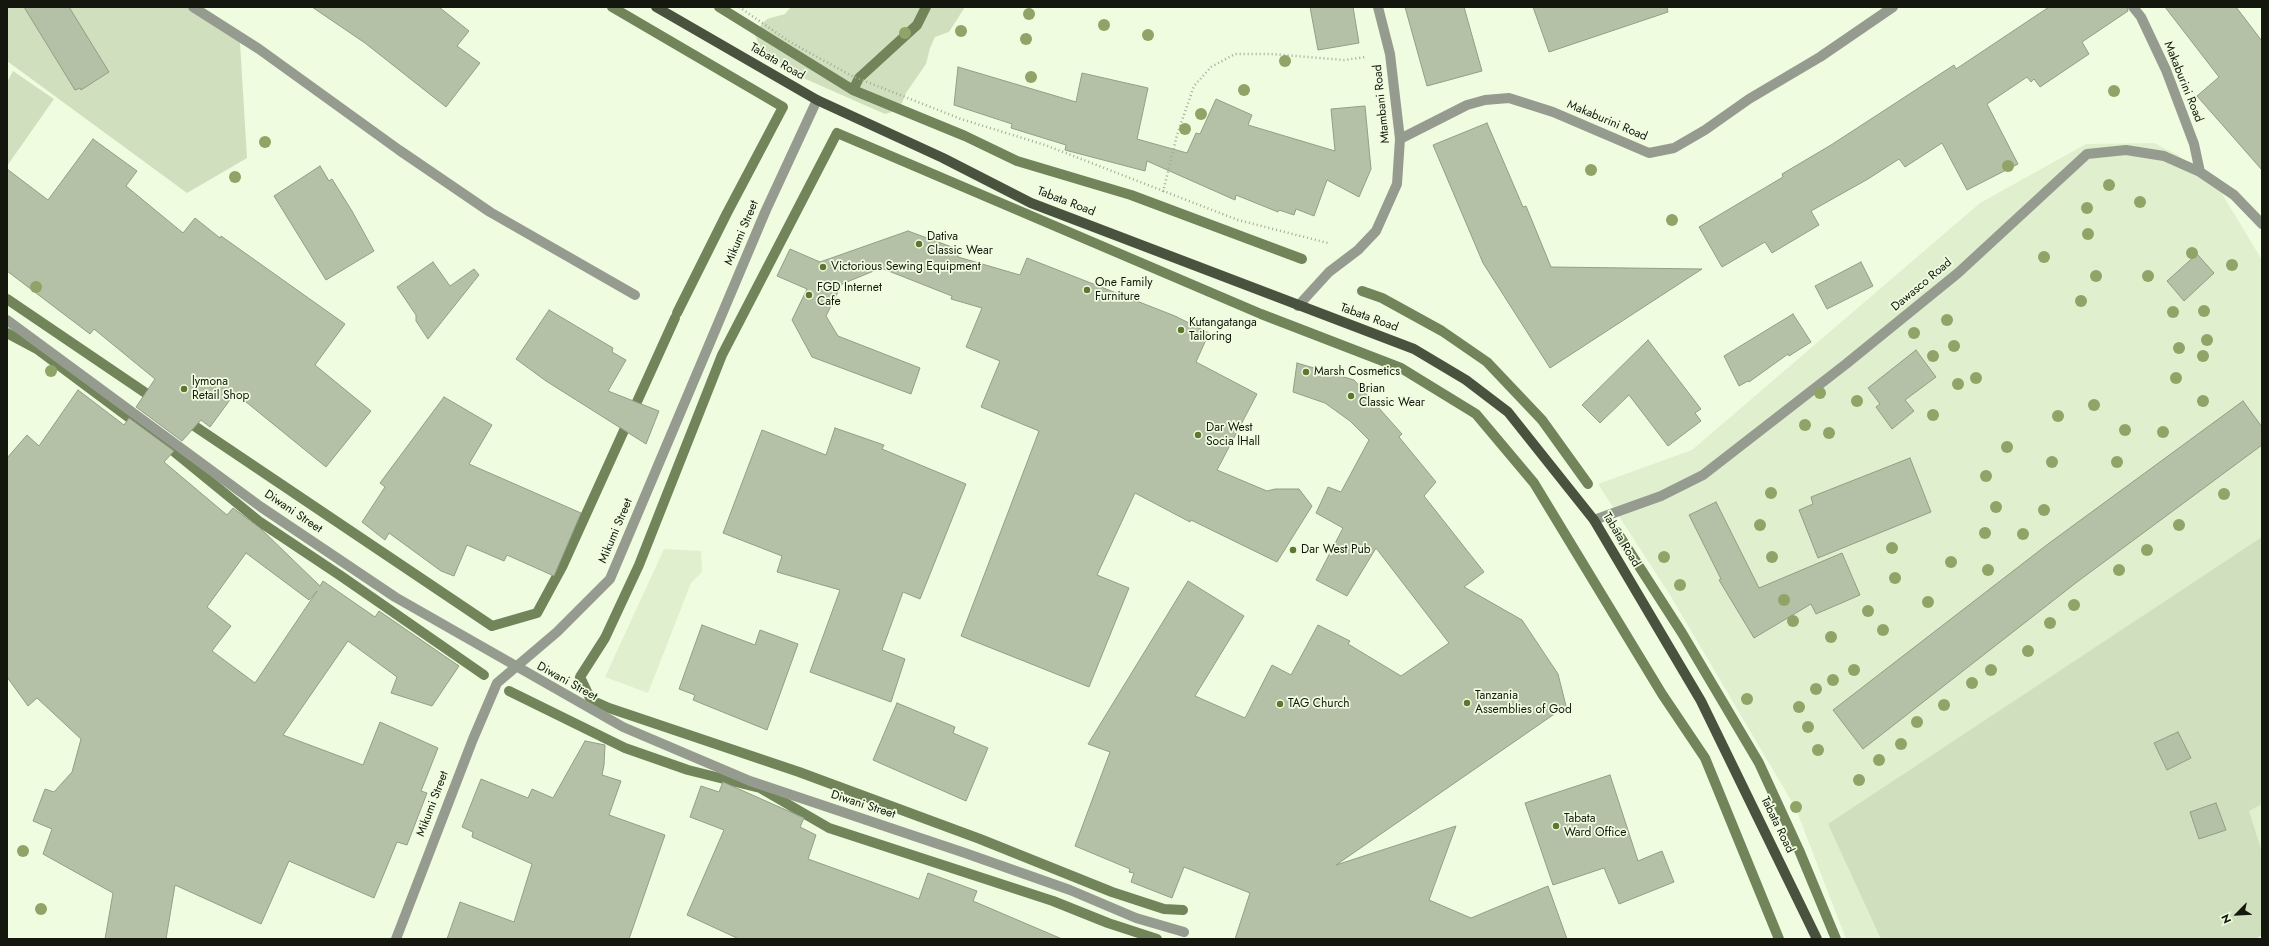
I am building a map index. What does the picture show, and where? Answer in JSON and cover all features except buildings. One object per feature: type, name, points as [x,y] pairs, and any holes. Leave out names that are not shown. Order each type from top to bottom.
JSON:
[{"type":"main road","name":"Tabata Road","points":[[656,7],[817,100],[943,158],[1031,203],[1414,349],[1466,380],[1508,412],[1594,520],[1701,701],[1817,939]]},
{"type":"street","points":[[193,7],[258,49],[399,150],[490,212],[635,295]]},
{"type":"street","name":"Mtambani Road","points":[[1298,306],[1329,272],[1358,250],[1376,231],[1397,184],[1400,139],[1390,54],[1378,7]]},
{"type":"street","name":"Makaburini Road","points":[[1400,139],[1467,105],[1485,100],[1509,98],[1553,112],[1649,153],[1674,148],[1705,130],[1749,99],[1820,58],[1893,7]]},
{"type":"street","name":"Makaburini Road","points":[[2133,7],[2141,17],[2166,70],[2194,144],[2200,172]]},
{"type":"street","name":"Mikumi Street","points":[[396,939],[473,739],[497,683],[557,632],[610,579],[766,210],[817,100]]},
{"type":"street","name":"Dawasco Road","points":[[1594,520],[1661,496],[1703,475],[1846,364],[1958,273],[2087,154],[2126,150],[2164,156],[2200,172],[2234,195],[2262,224]]},
{"type":"street","name":"Diwani Street","points":[[7,320],[261,507],[395,597],[514,667],[623,728],[750,781],[965,853],[1070,890],[1136,918],[1184,932]]},
{"type":"path","points":[[739,7],[790,42],[852,76],[961,119],[1045,145],[1238,220],[1358,250]]},
{"type":"path","points":[[1163,192],[1177,135],[1194,86],[1211,67],[1234,54],[1271,54],[1344,60],[1390,54]]},
{"type":"shaded area","points":[[7,7],[196,7],[240,43],[247,158],[187,193],[7,61]]},
{"type":"shaded area","points":[[791,7],[965,7],[949,32],[935,37],[930,48],[926,64],[906,93],[899,110],[885,114],[801,77],[761,50],[754,32],[767,19],[785,14]]},
{"type":"shaded area","points":[[13,71],[54,99],[7,166],[7,82]]},
{"type":"shaded area","points":[[2154,143],[2178,155],[2221,192],[2262,260],[2262,922],[2231,939],[1846,939],[1796,809],[1670,595],[1598,484],[1692,450],[1980,203],[2086,144]]},
{"type":"shaded area","points":[[2262,537],[2262,804],[2249,811],[2262,852],[2262,935],[2256,939],[1881,939],[1828,824]]},
{"type":"shaded area","points":[[664,549],[701,551],[702,572],[691,583],[648,693],[605,677]]},
{"type":"waterway","points":[[612,7],[783,107],[727,213],[677,313]]},
{"type":"waterway","points":[[719,7],[853,90],[965,136],[1017,161],[1131,195],[1302,259]]},
{"type":"waterway","points":[[853,90],[859,78],[917,25],[926,7]]},
{"type":"waterway","points":[[1183,910],[1164,909],[1112,892],[980,839],[799,772],[609,708],[591,700],[580,677],[605,638],[639,565],[722,355],[837,133],[1261,314],[1401,368],[1476,414],[1534,483],[1662,694],[1705,758],[1779,939]]},
{"type":"waterway","points":[[1362,291],[1382,298],[1442,331],[1487,362],[1542,420],[1588,484]]},
{"type":"waterway","points":[[7,299],[156,400]]},
{"type":"waterway","points":[[184,419],[492,626],[537,613],[563,565],[675,318]]},
{"type":"waterway","points":[[7,333],[37,349],[167,446],[260,522],[484,675]]},
{"type":"waterway","points":[[1617,532],[1682,633],[1759,763],[1799,850],[1836,939]]},
{"type":"waterway","points":[[509,691],[625,748],[688,770],[760,788],[829,828],[1053,901],[1108,923],[1157,939]]},
{"type":"place","name":"Dativa Classic Wear","points":[[919,244]]},
{"type":"place","name":"Victorious Sewing Equipment","points":[[823,267]]},
{"type":"place","name":"One Family Furniture","points":[[1087,290]]},
{"type":"place","name":"FGD Internet Cafe","points":[[809,295]]},
{"type":"place","name":"Kutangatanga Tailoring","points":[[1181,330]]},
{"type":"place","name":"Marsh Cosmetics","points":[[1306,372]]},
{"type":"place","name":"lymona Retail Shop","points":[[184,389]]},
{"type":"place","name":"Brian Classic Wear","points":[[1351,396]]},
{"type":"place","name":"Dar West Socia lHall","points":[[1198,435]]},
{"type":"place","name":"Dar West Pub","points":[[1293,550]]},
{"type":"place","name":"Tanzania Assemblies of God","points":[[1467,703]]},
{"type":"place","name":"TAG Church","points":[[1280,704]]},
{"type":"place","name":"Tabata Ward Office","points":[[1556,826]]}]
